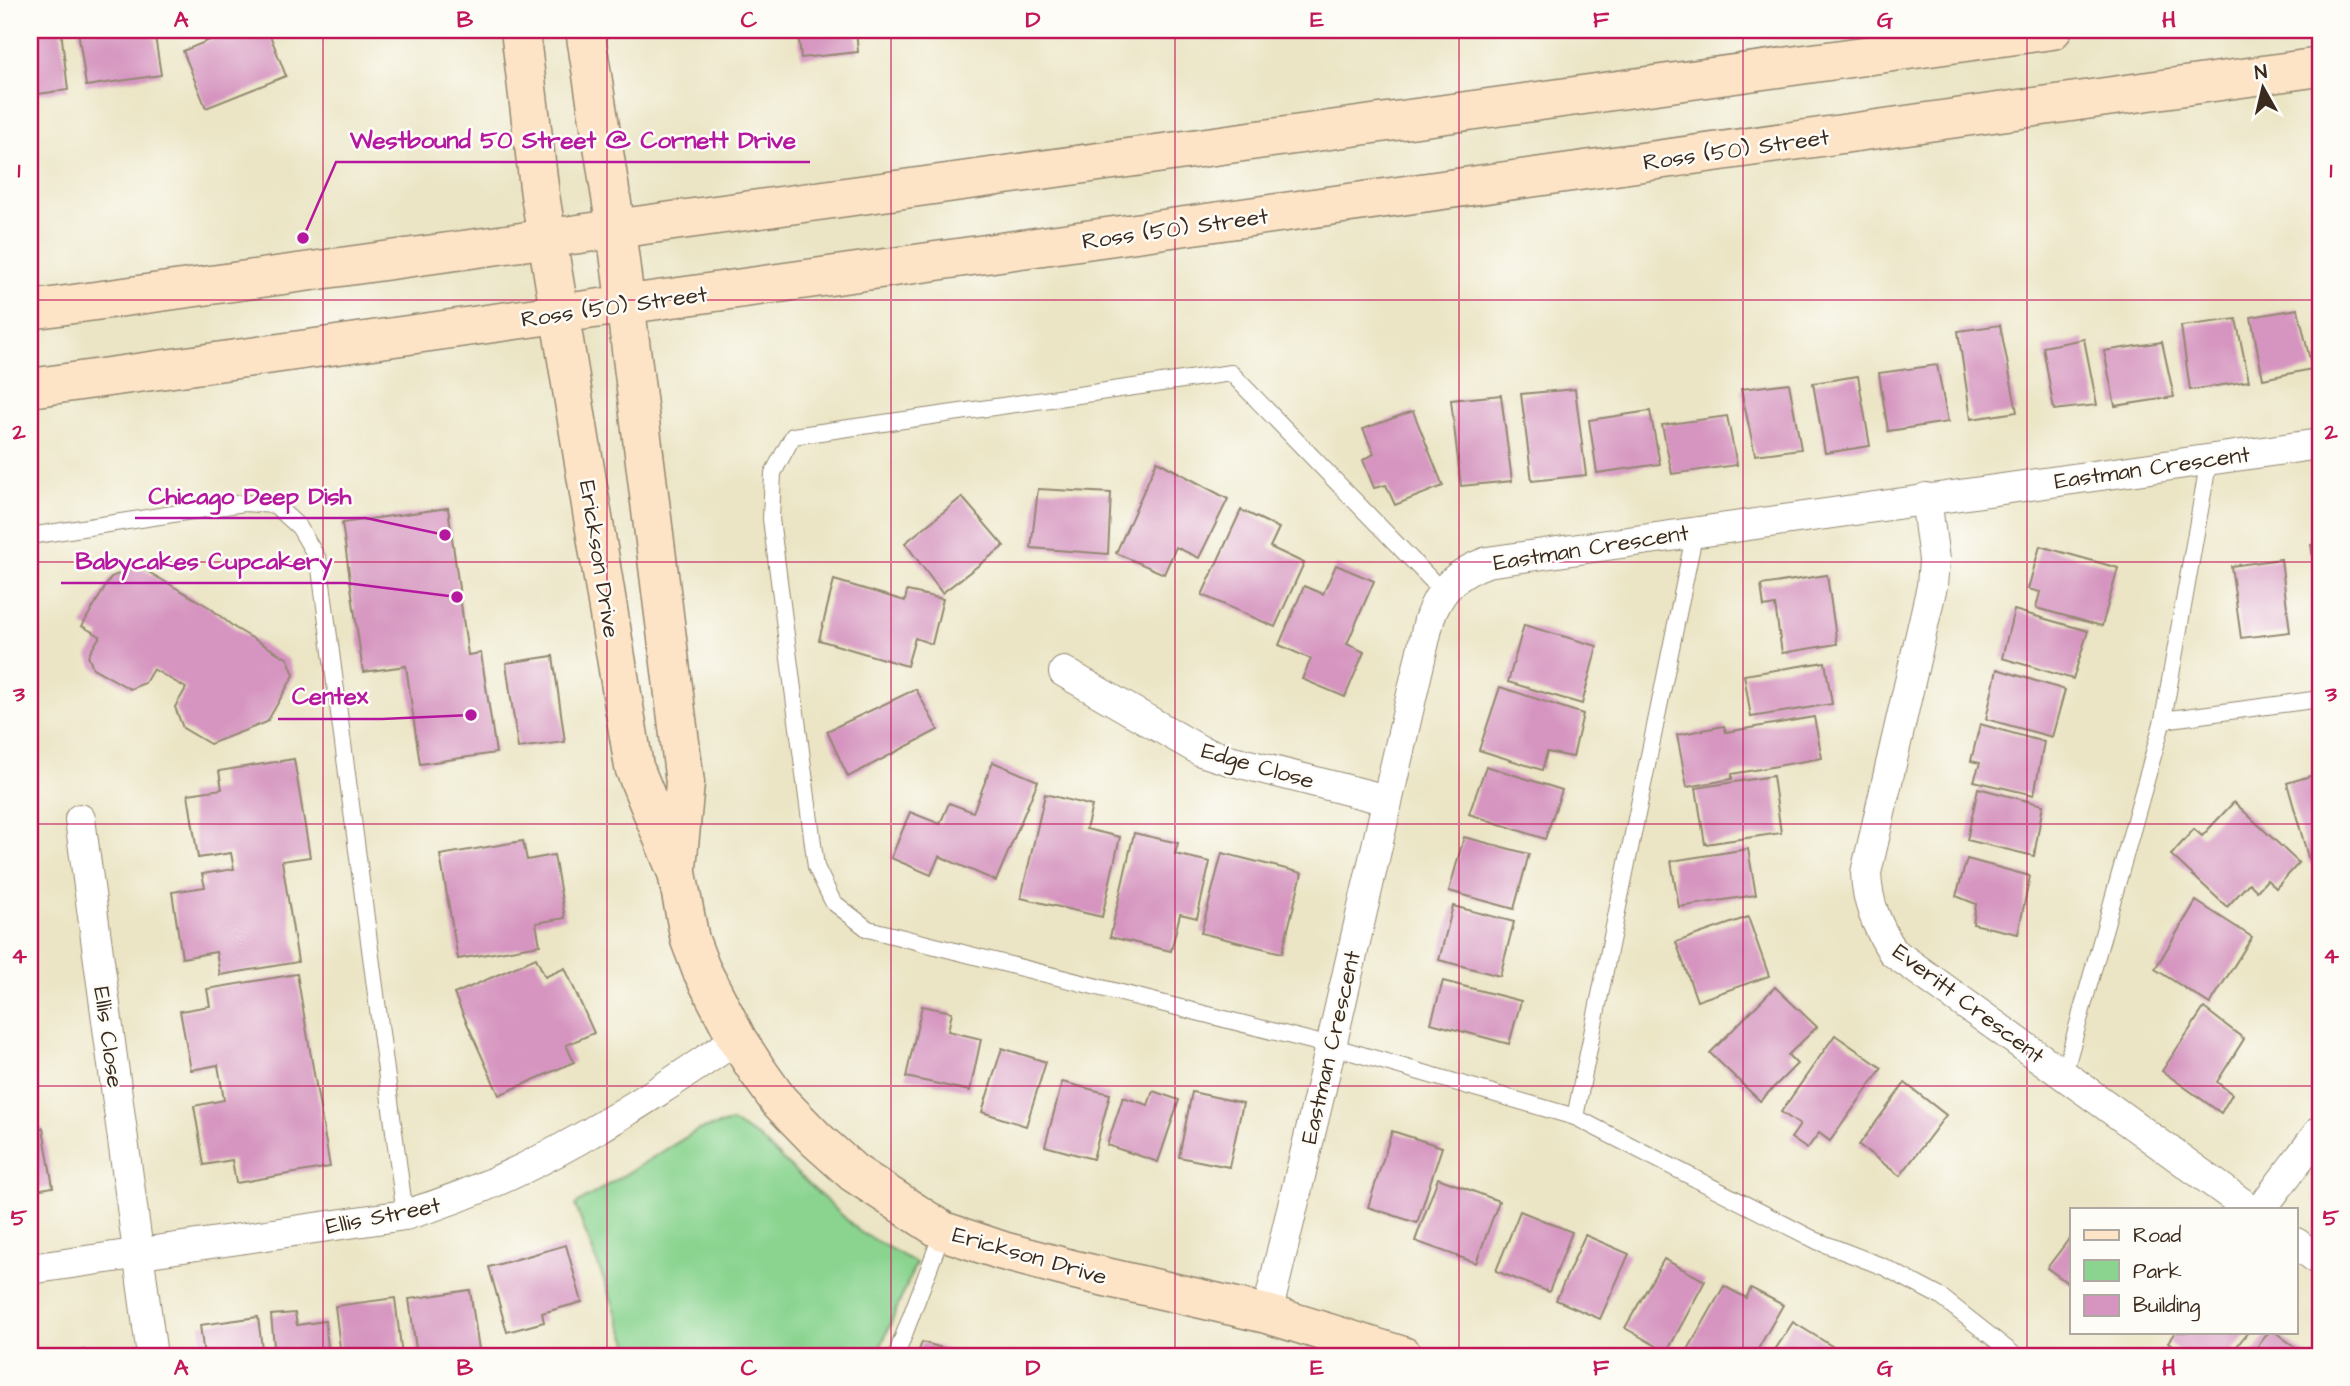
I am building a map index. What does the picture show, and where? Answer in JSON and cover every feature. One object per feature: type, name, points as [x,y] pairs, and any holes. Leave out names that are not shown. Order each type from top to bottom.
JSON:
[{"type":"main road","name":"Erickson Drive","points":[[520,30],[548,238],[634,767],[677,873],[690,940],[701,969],[737,1039],[779,1101],[817,1140],[854,1173],[943,1231],[1003,1251],[1075,1270],[1267,1314],[1403,1356]]},
{"type":"main road","name":"Erickson Drive","points":[[584,30],[616,229],[685,783],[677,873]]},
{"type":"main road","points":[[30,310],[2052,30]]},
{"type":"main road","name":"Ross (50) Street","points":[[30,388],[2320,66]]},
{"type":"street","name":"Eastman Crescent","points":[[1267,1314],[1429,620],[1442,590],[1453,579],[1486,562],[2320,444]]},
{"type":"street","name":"Everitt Crescent","points":[[1926,498],[1934,560],[1932,586],[1866,873],[1867,894],[1881,932],[1894,952],[2249,1208]]},
{"type":"street","name":"Edge Close","points":[[1063,672],[1201,751],[1387,800]]},
{"type":"street","name":"Ellis Close","points":[[80,819],[152,1356]]},
{"type":"street","name":"Ellis Street","points":[[30,1269],[405,1215],[448,1202],[532,1166],[571,1145],[737,1039]]},
{"type":"street","points":[[2262,1208],[2320,1131]]},
{"type":"street","points":[[2298,1244],[2320,1261]]},
{"type":"lane","points":[[1442,590],[1231,373],[793,436],[773,473],[771,519],[816,867],[833,902],[869,929],[1331,1046],[1576,1117],[1817,1241],[1884,1267],[1941,1297],[2016,1356]]},
{"type":"lane","points":[[2064,1074],[2163,720],[2209,459]]},
{"type":"lane","points":[[30,536],[244,503],[275,505],[299,527],[319,561],[405,1215]]},
{"type":"lane","points":[[1576,1117],[1695,531]]},
{"type":"lane","points":[[2163,720],[2320,699]]},
{"type":"lane","points":[[896,1356],[943,1231]]},
{"type":"green space","points":[[732,1122],[759,1138],[860,1232],[916,1263],[877,1356],[633,1356],[575,1205],[698,1130]]},
{"type":"building","points":[[30,30],[61,30],[68,90],[30,95]]},
{"type":"building","points":[[78,30],[154,30],[161,75],[86,86]]},
{"type":"building","points":[[220,30],[268,30],[286,76],[206,108],[183,51],[222,35]]},
{"type":"building","points":[[798,30],[856,30],[858,52],[801,58]]},
{"type":"building","points":[[2298,309],[2312,369],[2263,379],[2251,317]]},
{"type":"building","points":[[2236,319],[2249,381],[2190,390],[2181,326]]},
{"type":"building","points":[[2000,325],[2017,412],[1971,419],[1958,331]]},
{"type":"building","points":[[2084,339],[2097,405],[2054,410],[2043,347]]},
{"type":"building","points":[[2162,342],[2174,397],[2115,406],[2104,351]]},
{"type":"building","points":[[1937,365],[1948,422],[1888,431],[1879,373]]},
{"type":"building","points":[[1858,376],[1870,446],[1825,453],[1813,383]]},
{"type":"building","points":[[1789,383],[1801,449],[1755,455],[1741,389]]},
{"type":"building","points":[[1575,389],[1586,475],[1532,481],[1521,394]]},
{"type":"building","points":[[1501,395],[1512,481],[1461,486],[1451,400]]},
{"type":"building","points":[[1413,411],[1443,486],[1395,505],[1386,485],[1374,488],[1363,460],[1374,454],[1363,429]]},
{"type":"building","points":[[1650,411],[1660,464],[1597,473],[1589,420]]},
{"type":"building","points":[[1727,416],[1737,465],[1672,474],[1662,425]]},
{"type":"building","points":[[1157,461],[1228,499],[1199,558],[1176,547],[1164,574],[1116,553]]},
{"type":"building","points":[[1038,489],[1111,493],[1108,554],[1031,548]]},
{"type":"building","points":[[962,497],[1004,546],[942,593],[905,543]]},
{"type":"building","points":[[448,508],[468,655],[481,653],[496,753],[420,764],[406,666],[363,672],[342,523]]},
{"type":"building","points":[[1241,510],[1279,528],[1270,547],[1304,563],[1275,627],[1202,595]]},
{"type":"building","points":[[2320,544],[2320,598],[2319,598],[2311,545]]},
{"type":"building","points":[[2040,546],[2118,568],[2102,626],[2036,608],[2040,592],[2028,589]]},
{"type":"building","points":[[2281,559],[2290,632],[2241,638],[2231,566]]},
{"type":"building","points":[[1336,565],[1374,581],[1347,644],[1364,652],[1345,697],[1302,679],[1311,659],[1279,645],[1304,586],[1323,594]]},
{"type":"building","points":[[138,566],[209,607],[235,628],[288,659],[294,675],[267,722],[210,744],[183,728],[175,707],[186,688],[153,669],[145,683],[130,689],[93,668],[88,656],[100,636],[82,626],[111,577]]},
{"type":"building","points":[[1827,575],[1837,644],[1782,653],[1775,605],[1764,607],[1761,585]]},
{"type":"building","points":[[834,580],[905,601],[907,591],[943,599],[932,644],[915,638],[907,666],[819,640]]},
{"type":"building","points":[[2014,610],[2088,631],[2073,679],[2002,658]]},
{"type":"building","points":[[1524,625],[1597,646],[1582,704],[1508,682]]},
{"type":"building","points":[[553,656],[565,742],[518,748],[506,663]]},
{"type":"building","points":[[1825,662],[1832,704],[1751,717],[1744,675]]},
{"type":"building","points":[[1997,669],[2065,690],[2052,737],[1986,719]]},
{"type":"building","points":[[1500,687],[1583,714],[1573,757],[1547,752],[1542,770],[1479,750]]},
{"type":"building","points":[[916,689],[938,730],[848,777],[827,731]]},
{"type":"building","points":[[1814,717],[1822,758],[1732,774],[1732,779],[1687,787],[1677,735],[1724,726],[1726,732]]},
{"type":"building","points":[[1980,724],[2044,742],[2034,795],[1974,781],[1980,763],[1971,761]]},
{"type":"building","points":[[294,759],[310,857],[282,861],[298,962],[220,975],[216,952],[182,958],[172,892],[205,887],[202,874],[234,869],[231,853],[198,858],[188,794],[222,789],[219,771]]},
{"type":"building","points":[[993,762],[1038,781],[996,881],[939,856],[931,875],[891,858],[910,812],[940,824],[949,803],[973,812]]},
{"type":"building","points":[[1486,766],[1562,790],[1545,839],[1469,814]]},
{"type":"building","points":[[2320,773],[2320,861],[2310,864],[2287,783]]},
{"type":"building","points":[[1773,776],[1781,833],[1705,844],[1696,788]]},
{"type":"building","points":[[1978,788],[2043,805],[2034,856],[1967,840]]},
{"type":"building","points":[[1045,794],[1092,806],[1086,829],[1120,837],[1102,917],[1021,898]]},
{"type":"building","points":[[2234,802],[2299,863],[2276,888],[2267,880],[2257,891],[2249,883],[2227,907],[2171,855],[2194,829],[2202,836]]},
{"type":"building","points":[[1134,833],[1178,843],[1175,854],[1210,862],[1197,918],[1180,914],[1171,951],[1110,937]]},
{"type":"building","points":[[1464,837],[1529,854],[1514,909],[1449,891]]},
{"type":"building","points":[[523,841],[527,860],[554,855],[565,918],[536,923],[540,945],[458,959],[440,855]]},
{"type":"building","points":[[1748,849],[1756,895],[1679,907],[1671,861]]},
{"type":"building","points":[[1222,853],[1302,873],[1282,953],[1201,933]]},
{"type":"building","points":[[1967,859],[2030,876],[2018,934],[1973,924],[1976,904],[1956,896]]},
{"type":"building","points":[[2196,901],[2252,937],[2210,1004],[2155,969]]},
{"type":"building","points":[[1453,906],[1514,922],[1500,976],[1439,960]]},
{"type":"building","points":[[1748,917],[1769,976],[1697,1001],[1676,942]]},
{"type":"building","points":[[536,958],[545,977],[565,968],[594,1033],[566,1045],[574,1062],[499,1095],[454,994]]},
{"type":"building","points":[[297,974],[330,1167],[236,1183],[232,1160],[204,1165],[194,1106],[224,1100],[218,1065],[191,1070],[180,1011],[210,1006],[207,989]]},
{"type":"building","points":[[1443,981],[1521,1001],[1509,1044],[1431,1023]]},
{"type":"building","points":[[1775,987],[1817,1027],[1788,1055],[1797,1064],[1760,1101],[1710,1053]]},
{"type":"building","points":[[922,1006],[952,1012],[948,1031],[981,1039],[970,1091],[906,1077]]},
{"type":"building","points":[[2204,1008],[2244,1039],[2217,1082],[2232,1094],[2221,1113],[2162,1071]]},
{"type":"building","points":[[1835,1035],[1882,1068],[1830,1141],[1819,1133],[1807,1149],[1791,1138],[1800,1125],[1781,1112]]},
{"type":"building","points":[[1002,1048],[1046,1062],[1026,1126],[982,1112]]},
{"type":"building","points":[[1062,1082],[1110,1094],[1093,1159],[1045,1146]]},
{"type":"building","points":[[1905,1083],[1946,1115],[1900,1176],[1859,1145]]},
{"type":"building","points":[[1153,1091],[1179,1100],[1158,1162],[1107,1145],[1123,1097],[1148,1105]]},
{"type":"building","points":[[1192,1092],[1243,1103],[1229,1167],[1179,1157]]},
{"type":"building","points":[[43,1128],[53,1187],[30,1191],[30,1130]]},
{"type":"building","points":[[1392,1131],[1442,1147],[1417,1223],[1368,1207]]},
{"type":"building","points":[[1438,1178],[1499,1201],[1476,1263],[1415,1241]]},
{"type":"building","points":[[1520,1211],[1572,1232],[1549,1292],[1496,1271]]},
{"type":"building","points":[[1585,1235],[1629,1254],[1600,1319],[1556,1300]]},
{"type":"building","points":[[2070,1238],[2070,1285],[2047,1268]]},
{"type":"building","points":[[566,1245],[582,1302],[542,1313],[544,1322],[507,1332],[489,1267]]},
{"type":"building","points":[[1664,1259],[1705,1281],[1667,1352],[1625,1328]]},
{"type":"building","points":[[1724,1286],[1746,1298],[1751,1288],[1783,1305],[1754,1356],[1692,1356],[1686,1353]]},
{"type":"building","points":[[470,1290],[480,1356],[417,1356],[409,1299]]},
{"type":"building","points":[[395,1298],[402,1356],[341,1356],[335,1306]]},
{"type":"building","points":[[295,1313],[297,1325],[325,1321],[329,1356],[275,1356],[271,1315]]},
{"type":"building","points":[[258,1317],[263,1356],[204,1356],[200,1325]]},
{"type":"building","points":[[1793,1322],[1835,1348],[1830,1356],[1771,1356]]},
{"type":"building","points":[[2174,1334],[2246,1334],[2229,1356],[2187,1356],[2168,1342]]},
{"type":"building","points":[[2267,1334],[2278,1334],[2307,1356],[2250,1356]]},
{"type":"building","points":[[922,1342],[969,1356],[917,1356]]},
{"type":"building","points":[[84,1350],[84,1356],[53,1356],[53,1355]]},
{"type":"place","name":"Westbound 50 Street @ Cornett Drive","points":[[303,238]]},
{"type":"place","name":"Chicago Deep Dish","points":[[445,535]]},
{"type":"place","name":"Babycakes Cupcakery","points":[[457,597]]},
{"type":"place","name":"Centex","points":[[471,715]]}]
